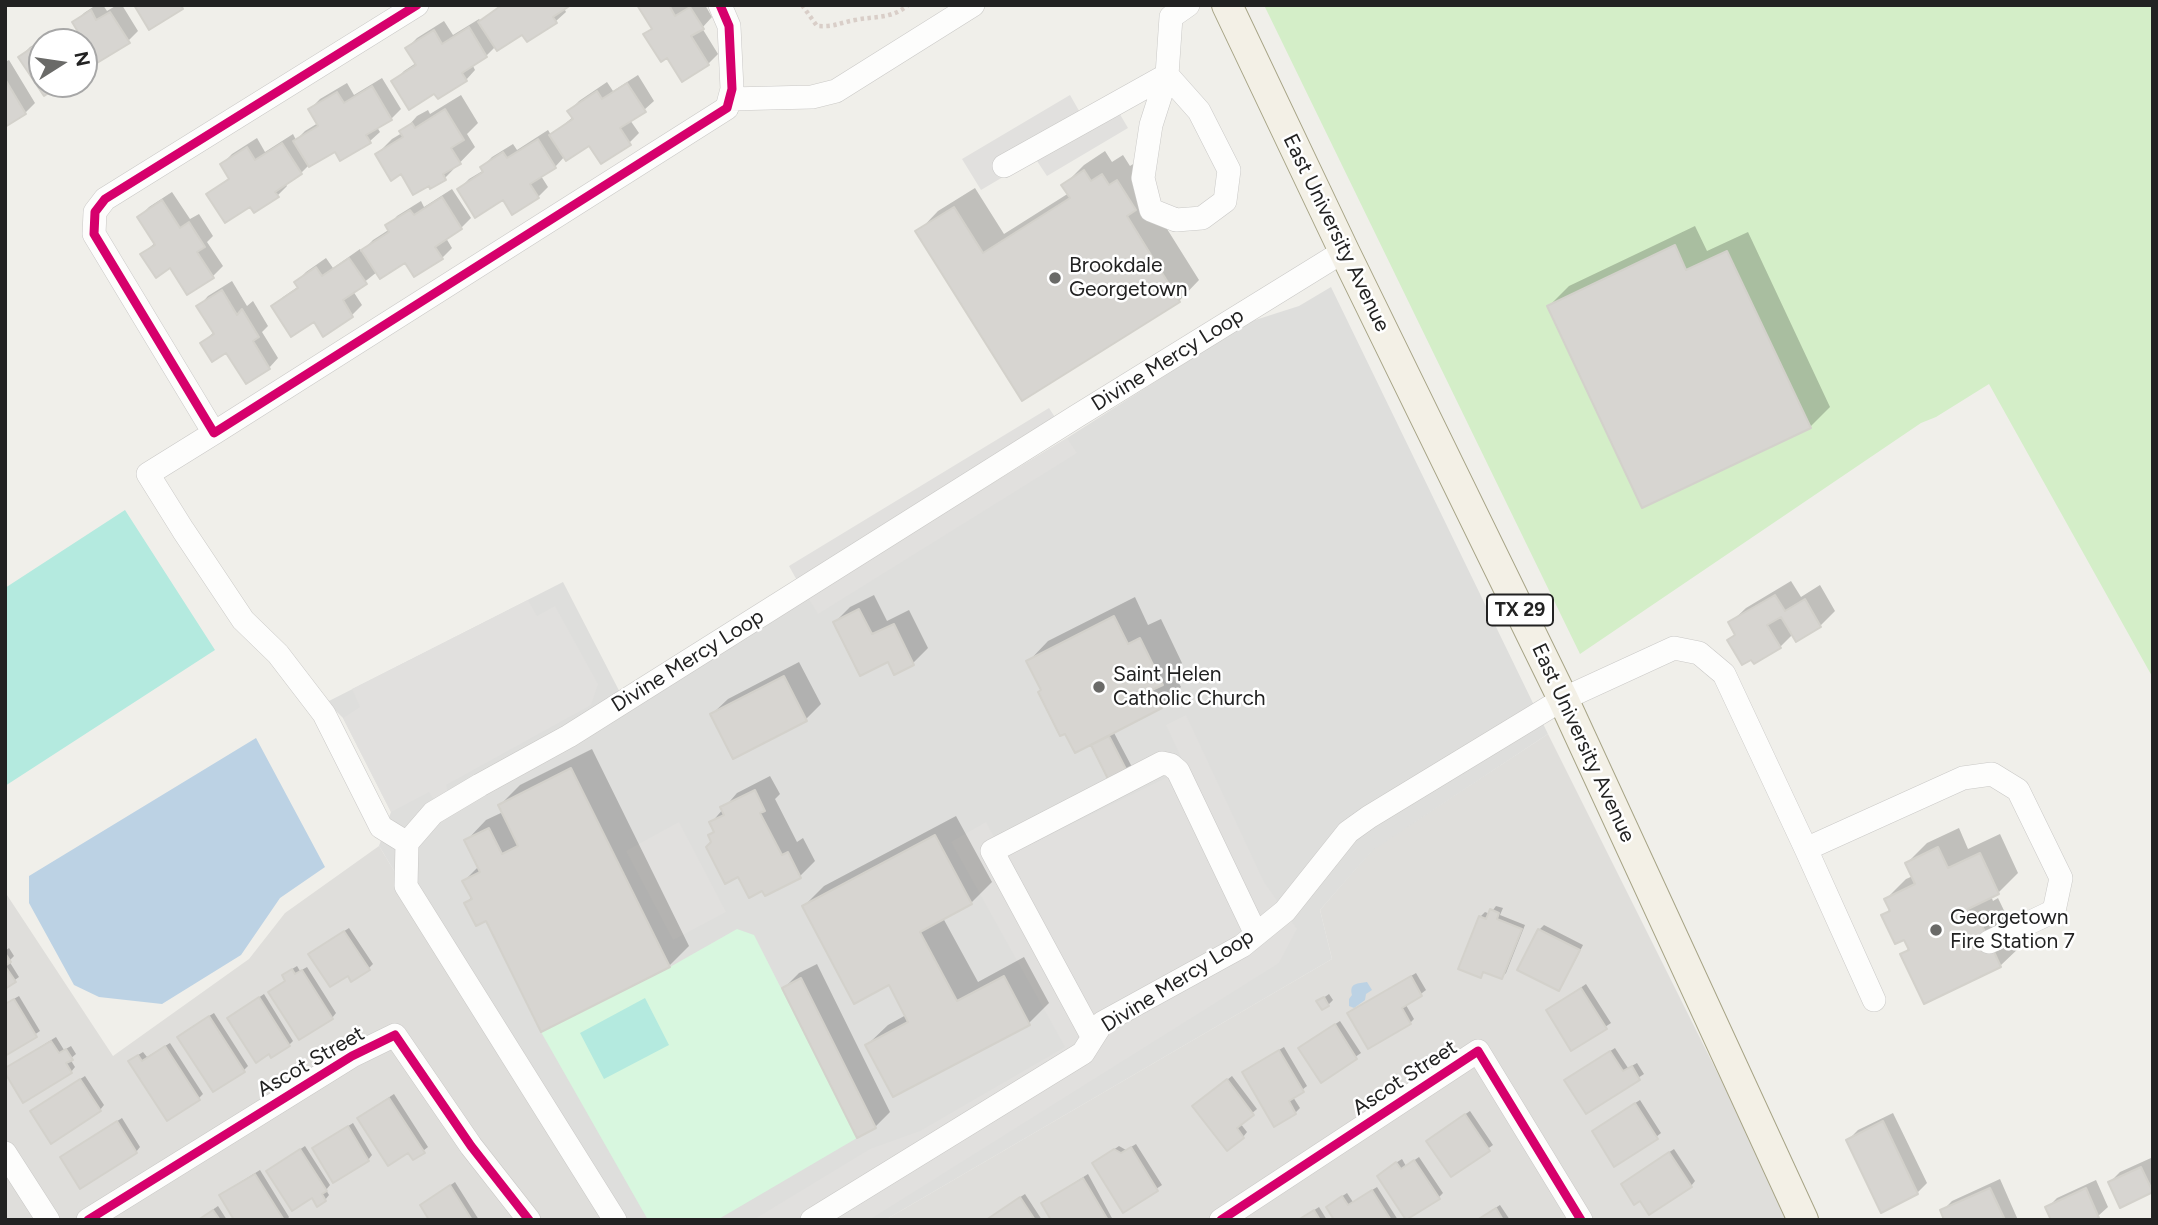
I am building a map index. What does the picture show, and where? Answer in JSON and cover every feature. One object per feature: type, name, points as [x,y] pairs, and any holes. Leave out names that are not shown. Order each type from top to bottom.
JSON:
[{"type":"main road","name":"East University Avenue","points":[[1227,5],[1563,699],[1804,1220]]},
{"type":"street","points":[[214,433],[94,234],[95,212],[105,199],[417,5]]},
{"type":"street","points":[[615,1220],[406,886],[407,843],[381,827],[324,714],[278,653],[243,620],[148,474],[727,108],[732,89],[729,26],[720,5]]},
{"type":"street","points":[[730,99],[812,97],[836,91],[972,5]]},
{"type":"street","points":[[1167,75],[1199,111],[1229,170],[1225,201],[1202,218],[1176,220],[1151,210],[1143,178],[1151,125],[1167,75],[1171,17],[1188,5]]},
{"type":"street","points":[[1004,166],[1167,75]]},
{"type":"street","name":"Divine Mercy Loop","points":[[407,843],[433,813],[569,737],[1344,251]]},
{"type":"street","name":"Divine Mercy Loop","points":[[812,1220],[1083,1053],[1102,1023],[1242,946],[1284,911],[1348,832],[1369,817],[1563,699],[1674,648],[1699,653],[1724,674],[1807,849],[1874,1000]]},
{"type":"street","points":[[1092,1036],[992,851],[1162,763],[1171,765],[1178,771],[1256,934]]},
{"type":"street","points":[[1807,849],[1963,778],[1992,774],[2018,789],[2061,878],[2054,911],[1989,942]]},
{"type":"street","name":"Ascot Street","points":[[88,1220],[352,1056],[395,1035],[471,1146],[528,1220]]},
{"type":"street","name":"Ascot Street","points":[[1222,1220],[1478,1051],[1581,1220]]},
{"type":"street","points":[[5,1153],[48,1220]]},
{"type":"path","points":[[802,5],[817,26],[833,27],[856,20],[876,19],[899,12],[908,5]]},
{"type":"shaded area","points":[[1070,95],[1082,116],[1111,99],[1128,128],[1047,176],[1035,158],[981,190],[962,159]]},
{"type":"shaded area","points":[[1331,287],[1548,734],[1373,850],[1320,910],[1332,959],[885,1220],[607,1220],[379,846],[391,812],[343,718],[327,702],[563,582],[628,708],[1067,438],[1249,322],[1299,306]]},
{"type":"shaded area","points":[[1049,408],[1058,422],[799,584],[789,566]]},
{"type":"shaded area","points":[[1067,438],[1077,453],[818,614],[807,596]]},
{"type":"shaded area","points":[[125,510],[215,650],[5,786],[5,588]]},
{"type":"shaded area","points":[[528,600],[537,616],[555,606],[598,684],[591,705],[446,785],[449,795],[435,802],[429,792],[391,812],[343,718],[360,707],[352,689]]},
{"type":"shaded area","points":[[1186,715],[1264,882],[1297,929],[1279,963],[869,1220],[753,1220],[870,1149],[920,1131],[1065,1047],[951,842],[986,822],[1005,857],[1186,768],[1166,725]]},
{"type":"shaded area","points":[[1548,734],[1791,1220],[885,1220],[1332,959],[1320,910],[1373,849]]},
{"type":"shaded area","points":[[256,738],[325,867],[280,898],[241,955],[162,1004],[99,997],[74,985],[29,903],[29,876]]},
{"type":"shaded area","points":[[679,822],[726,912],[673,940],[626,851]]},
{"type":"shaded area","points":[[379,846],[607,1220],[5,1220],[5,892],[113,1056],[249,959],[285,913]]},
{"type":"shaded area","points":[[1367,982],[1372,990],[1366,994],[1365,1000],[1354,1008],[1349,1006],[1353,986]]},
{"type":"shaded area","points":[[645,998],[669,1045],[604,1079],[580,1033]]},
{"type":"green space","points":[[1264,5],[2153,5],[2153,678],[1989,384],[1936,417],[1921,423],[1580,654]]},
{"type":"green space","points":[[737,929],[754,935],[857,1138],[717,1220],[648,1220],[541,1032],[670,967]]},
{"type":"building","points":[[134,5],[181,5],[183,9],[149,30]]},
{"type":"building","points":[[502,5],[571,5],[553,17],[557,23],[527,42],[522,35],[497,51],[478,22]]},
{"type":"building","points":[[637,5],[669,5],[675,16],[690,7],[704,29],[691,36],[709,65],[682,82],[667,58],[661,62],[643,34],[652,29]]},
{"type":"building","points":[[91,10],[96,20],[110,12],[130,43],[98,62],[98,28],[76,28],[72,22]]},
{"type":"building","points":[[469,27],[487,57],[462,73],[467,81],[438,99],[434,94],[409,110],[391,81],[416,65],[405,48],[434,30],[442,44]]},
{"type":"building","points":[[28,50],[28,72],[18,57]]},
{"type":"building","points":[[5,79],[26,114],[5,127]]},
{"type":"building","points":[[627,83],[646,112],[620,128],[631,145],[601,164],[589,146],[566,161],[549,135],[573,119],[567,111],[597,91],[602,99]]},
{"type":"building","points":[[372,86],[392,120],[366,135],[371,143],[340,161],[335,152],[309,167],[293,141],[318,126],[308,109],[337,92],[344,103]]},
{"type":"building","points":[[445,109],[464,140],[451,148],[461,164],[443,174],[446,180],[413,195],[401,174],[391,181],[375,154],[403,137],[399,131],[412,123],[415,128]]},
{"type":"building","points":[[538,139],[556,168],[530,184],[539,198],[512,215],[503,200],[475,218],[457,189],[483,172],[480,167],[503,152],[507,158]]},
{"type":"building","points":[[282,143],[302,174],[275,192],[279,197],[254,213],[250,207],[225,223],[206,194],[229,179],[220,164],[247,147],[255,160]]},
{"type":"building","name":"Brookdale Georgetown","points":[[1084,170],[1091,181],[1102,174],[1109,185],[1117,180],[1136,210],[1127,216],[1180,302],[1022,401],[915,231],[954,207],[983,253],[1070,198],[1061,185]]},
{"type":"building","points":[[442,197],[462,229],[435,247],[443,259],[414,277],[405,263],[380,279],[361,250],[389,232],[385,225],[410,210],[414,215]]},
{"type":"building","points":[[162,200],[180,228],[189,222],[205,247],[197,252],[214,278],[187,295],[170,268],[156,278],[140,254],[155,245],[137,217]]},
{"type":"building","points":[[1675,245],[1686,270],[1727,251],[1811,428],[1642,508],[1547,306]]},
{"type":"building","points":[[349,258],[367,284],[343,300],[353,317],[323,337],[314,322],[291,337],[271,306],[298,288],[294,282],[316,267],[322,276]]},
{"type":"building","points":[[222,290],[237,315],[242,309],[259,337],[253,341],[270,369],[246,384],[226,353],[212,362],[200,343],[214,334],[196,306]]},
{"type":"building","points":[[1775,595],[1785,611],[1805,599],[1821,627],[1796,642],[1781,617],[1767,625],[1781,648],[1754,664],[1751,660],[1742,665],[1727,640],[1735,635],[1728,622]]},
{"type":"building","points":[[859,609],[872,634],[894,624],[914,665],[894,675],[888,662],[860,676],[833,622]]},
{"type":"building","name":"Saint Helen Catholic Church","points":[[1114,616],[1128,644],[1140,638],[1163,685],[1152,690],[1162,708],[1075,753],[1065,734],[1060,736],[1026,661]]},
{"type":"building","points":[[784,676],[807,721],[733,759],[710,714]]},
{"type":"building","points":[[1109,736],[1128,773],[1110,783],[1091,745]]},
{"type":"building","points":[[571,768],[670,967],[541,1032],[486,921],[476,926],[464,903],[472,899],[462,881],[480,872],[464,840],[489,828],[502,854],[518,846],[498,805]]},
{"type":"building","points":[[755,790],[765,811],[760,813],[782,855],[788,852],[801,878],[765,896],[762,891],[749,898],[738,877],[725,884],[706,847],[711,842],[708,835],[714,832],[709,822],[724,815],[720,807]]},
{"type":"building","points":[[935,835],[972,904],[920,932],[957,1001],[1004,976],[1030,1025],[893,1097],[865,1045],[908,1022],[889,985],[854,1004],[802,906]]},
{"type":"building","name":"Georgetown Fire Station 7","points":[[1938,847],[1948,868],[1980,853],[1999,894],[1968,909],[1973,919],[1978,917],[2001,967],[1924,1004],[1900,954],[1909,950],[1904,940],[1895,944],[1881,915],[1890,911],[1884,899],[1915,884],[1905,863]]},
{"type":"building","points":[[1490,909],[1499,913],[1497,919],[1522,929],[1502,979],[1483,972],[1481,978],[1458,969],[1479,916],[1486,919]]},
{"type":"building","points":[[1538,929],[1580,950],[1559,991],[1517,970]]},
{"type":"building","points":[[344,931],[370,970],[351,982],[348,976],[330,987],[308,954]]},
{"type":"building","points":[[5,953],[11,962],[5,966]]},
{"type":"building","points":[[5,966],[16,982],[5,989]]},
{"type":"building","points":[[292,969],[295,974],[302,970],[333,1019],[299,1040],[268,992],[285,981],[282,975]]},
{"type":"building","points":[[1411,976],[1422,996],[1402,1008],[1411,1024],[1368,1049],[1347,1013]]},
{"type":"building","points":[[801,978],[876,1128],[857,1138],[782,988]]},
{"type":"building","points":[[1581,988],[1607,1029],[1571,1051],[1546,1010]]},
{"type":"building","points":[[259,997],[290,1046],[271,1058],[269,1054],[256,1063],[227,1018]]},
{"type":"building","points":[[1324,997],[1329,1006],[1322,1010],[1316,1001]]},
{"type":"building","points":[[14,999],[37,1037],[5,1056],[5,1004]]},
{"type":"building","points":[[209,1016],[245,1072],[213,1092],[177,1037]]},
{"type":"building","points":[[1335,1024],[1357,1059],[1321,1083],[1298,1048]]},
{"type":"building","points":[[51,1041],[59,1053],[66,1049],[73,1060],[66,1063],[72,1073],[23,1103],[5,1073],[5,1068]]},
{"type":"building","points":[[165,1046],[200,1100],[167,1121],[128,1061],[138,1055],[142,1061]]},
{"type":"building","points":[[1279,1050],[1304,1092],[1289,1101],[1296,1114],[1274,1127],[1242,1072]]},
{"type":"building","points":[[1610,1051],[1623,1071],[1632,1066],[1640,1080],[1586,1114],[1564,1080]]},
{"type":"building","points":[[80,1079],[101,1111],[51,1144],[30,1111]]},
{"type":"building","points":[[1227,1079],[1254,1115],[1237,1128],[1244,1138],[1227,1151],[1192,1106]]},
{"type":"building","points":[[389,1098],[425,1153],[413,1160],[408,1153],[388,1166],[357,1118]]},
{"type":"building","points":[[1635,1103],[1658,1139],[1614,1167],[1592,1131]]},
{"type":"building","points":[[1465,1114],[1490,1151],[1451,1177],[1426,1141]]},
{"type":"building","points":[[117,1121],[137,1153],[80,1189],[60,1157]]},
{"type":"building","points":[[1883,1121],[1918,1194],[1881,1213],[1846,1140]]},
{"type":"building","points":[[348,1126],[369,1161],[333,1183],[312,1148]]},
{"type":"building","points":[[1131,1147],[1158,1191],[1123,1213],[1092,1163],[1114,1149],[1121,1153]]},
{"type":"building","points":[[300,1149],[327,1191],[322,1194],[326,1201],[317,1207],[312,1198],[292,1211],[266,1171]]},
{"type":"building","points":[[1669,1152],[1692,1187],[1649,1215],[1640,1201],[1634,1205],[1621,1184]]},
{"type":"building","points":[[1414,1160],[1440,1199],[1406,1220],[1377,1176],[1396,1162],[1401,1169]]},
{"type":"building","points":[[2141,1167],[2153,1192],[2120,1208],[2108,1182]]},
{"type":"building","points":[[255,1174],[284,1220],[234,1220],[219,1195]]},
{"type":"building","points":[[1083,1178],[1108,1220],[1051,1220],[1041,1203]]},
{"type":"building","points":[[450,1185],[472,1220],[429,1220],[420,1205]]},
{"type":"building","points":[[1990,1188],[2005,1220],[1944,1220],[1940,1210]]},
{"type":"building","points":[[2086,1188],[2099,1218],[2051,1220],[2045,1207]]},
{"type":"building","points":[[1372,1190],[1391,1220],[1334,1220],[1326,1207],[1342,1196],[1348,1205]]},
{"type":"building","points":[[1020,1197],[1035,1220],[986,1220]]},
{"type":"building","points":[[1496,1208],[1503,1220],[1477,1220]]},
{"type":"building","points":[[213,1210],[220,1220],[198,1220]]},
{"type":"building","points":[[1314,1210],[1320,1220],[1298,1220]]},
{"type":"cycle path","points":[[417,5],[105,199],[95,212],[94,234],[214,433],[727,108],[732,89],[729,26],[720,5]]},
{"type":"cycle path","points":[[88,1220],[352,1056],[395,1035],[471,1146],[529,1220]]},
{"type":"cycle path","points":[[1221,1220],[1478,1051],[1581,1220]]},
{"type":"place","name":"Brookdale Georgetown","points":[[1055,278]]},
{"type":"place","name":"Saint Helen Catholic Church","points":[[1099,687]]},
{"type":"place","name":"Georgetown Fire Station 7","points":[[1936,930]]}]
